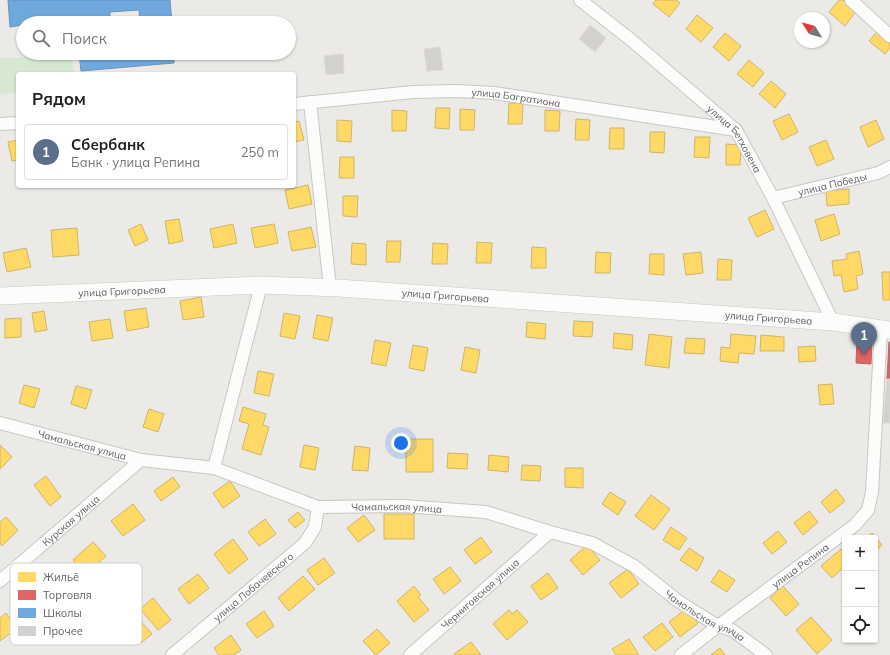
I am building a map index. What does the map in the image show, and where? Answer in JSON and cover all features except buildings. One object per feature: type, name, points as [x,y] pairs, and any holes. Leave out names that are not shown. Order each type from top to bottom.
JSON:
[{"type":"main road","name":"улица Григорьева","points":[[0,296],[261,285],[555,302],[833,322],[886,330]]},
{"type":"street","name":"улица Бетховена","points":[[580,0],[630,39],[736,130],[773,198],[833,322]]},
{"type":"street","points":[[851,0],[890,36]]},
{"type":"street","name":"улица Багратиона","points":[[296,104],[413,92],[456,91],[494,93],[736,130]]},
{"type":"street","points":[[310,102],[330,288]]},
{"type":"street","points":[[0,124],[16,123]]},
{"type":"street","name":"улица Победы","points":[[773,198],[878,173],[890,167]]},
{"type":"street","points":[[214,468],[261,285]]},
{"type":"street","name":"улица Репина","points":[[681,655],[855,525],[868,510],[872,492],[886,330]]},
{"type":"street","name":"Чамальская улица","points":[[0,424],[141,460],[214,468],[318,507],[403,506],[486,512],[550,532],[592,543],[634,566],[678,601],[718,626],[732,630],[766,655]]},
{"type":"street","name":"Курская улица","points":[[21,563],[141,460]]},
{"type":"street","name":"улица Лобачевского","points":[[172,655],[305,543],[314,527],[318,507]]},
{"type":"street","name":"Черниговская улица","points":[[410,655],[550,532]]},
{"type":"street","name":"Курская улица","points":[[0,581],[10,572]]},
{"type":"green space","points":[[0,58],[16,58],[16,60],[72,60],[74,72],[16,72],[16,93],[0,94]]},
{"type":"place","name":"Сбербанк","points":[[864,355]]}]
